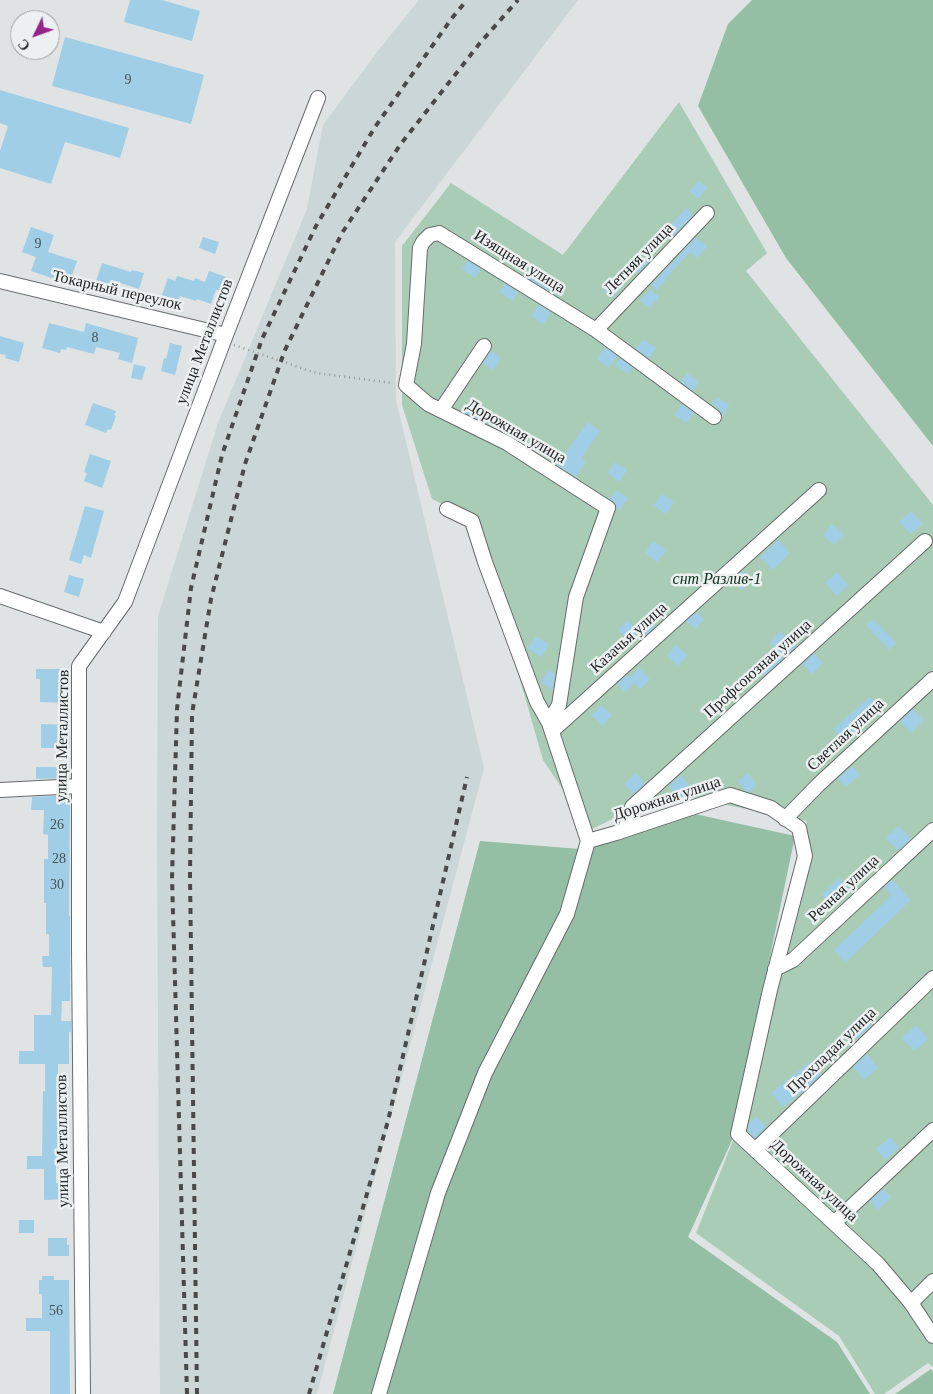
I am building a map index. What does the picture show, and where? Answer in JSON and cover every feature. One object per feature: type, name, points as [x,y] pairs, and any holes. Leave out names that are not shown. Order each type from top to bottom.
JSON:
[{"type":"street","name":"улица Металлистов","points":[[84,1394],[79,948],[79,666],[125,602],[318,98]]},
{"type":"street","name":"Летняя улица","points":[[596,330],[707,213]]},
{"type":"street","name":"Изящная улица","points":[[406,385],[414,344],[420,248],[430,235],[439,233],[596,330],[714,417]]},
{"type":"street","name":"Токарный переулок","points":[[0,281],[225,338]]},
{"type":"street","points":[[441,410],[484,346]]},
{"type":"street","name":"Дорожная улица","points":[[406,385],[428,404],[507,443],[608,508],[576,597],[559,706],[550,727]]},
{"type":"street","name":"Казачья улица","points":[[550,727],[819,490]]},
{"type":"street","points":[[379,1394],[438,1193],[485,1073],[567,914],[588,841],[550,727],[537,702],[485,562],[472,521],[446,509]]},
{"type":"street","name":"Профсоюзная улица","points":[[625,830],[632,807],[925,541]]},
{"type":"street","points":[[0,596],[104,632]]},
{"type":"street","name":"Светлая улица","points":[[785,819],[818,785],[933,679]]},
{"type":"street","points":[[0,790],[79,786]]},
{"type":"street","name":"Дорожная улица","points":[[588,841],[730,795],[771,808],[799,828],[805,856],[776,969],[738,1134],[878,1264],[911,1303],[933,1336]]},
{"type":"street","name":"Речная улица","points":[[776,969],[793,960],[933,830]]},
{"type":"street","name":"Прохладая улица","points":[[755,1150],[933,978]]},
{"type":"street","points":[[834,1223],[933,1130]]},
{"type":"street","points":[[911,1303],[933,1281]]},
{"type":"path","points":[[225,338],[316,373],[406,385]]},
{"type":"shaded area","points":[[419,0],[578,0],[395,242],[396,400],[484,768],[317,1394],[160,1394],[157,841],[158,616],[218,423],[307,209],[323,125],[377,52]]},
{"type":"green space","points":[[752,0],[933,0],[933,446],[786,258],[698,106],[728,24]]},
{"type":"green space","name":"снт Разлив-1","points":[[679,102],[767,253],[746,271],[933,505],[933,1367],[928,1363],[884,1394],[875,1394],[839,1336],[696,1233],[734,1138],[807,821],[666,793],[590,830],[543,760],[474,520],[432,499],[402,405],[402,246],[451,183],[563,255]]},
{"type":"green space","points":[[695,814],[795,836],[732,1140],[688,1237],[837,1342],[870,1394],[333,1394],[480,841],[580,849]]},
{"type":"green space","points":[[931,1369],[933,1372],[933,1394],[895,1394]]},
{"type":"building","points":[[130,0],[162,0],[200,11],[192,41],[124,22]]},
{"type":"building","points":[[65,37],[204,75],[191,124],[52,86]]},
{"type":"building","points":[[0,90],[129,128],[120,158],[65,142],[51,184],[0,168],[0,151],[8,126],[0,123]]},
{"type":"building","points":[[699,181],[707,188],[698,199],[689,191]]},
{"type":"building","points":[[686,208],[693,215],[670,239],[663,233]]},
{"type":"building","points":[[31,227],[54,235],[48,252],[77,261],[69,284],[31,271],[36,257],[22,252]]},
{"type":"building","points":[[203,237],[219,242],[215,254],[199,248]]},
{"type":"building","points":[[696,237],[707,247],[697,258],[690,252],[657,290],[651,285]]},
{"type":"building","points":[[642,256],[648,262],[638,273],[632,267]]},
{"type":"building","points":[[468,261],[481,269],[475,278],[462,269]]},
{"type":"building","points":[[102,263],[131,272],[132,270],[144,273],[139,289],[111,280],[107,291],[94,287]]},
{"type":"building","points":[[209,271],[226,277],[220,291],[216,290],[211,304],[180,296],[178,301],[162,295],[168,278],[175,281],[177,276],[194,281],[195,278],[205,282]]},
{"type":"building","points":[[533,271],[549,283],[552,278],[564,287],[558,296],[528,278]]},
{"type":"building","points":[[613,280],[622,287],[612,298],[603,290]]},
{"type":"building","points":[[505,284],[518,292],[512,301],[499,292]]},
{"type":"building","points":[[651,290],[659,297],[649,308],[640,300]]},
{"type":"building","points":[[539,305],[551,313],[543,325],[531,316]]},
{"type":"building","points":[[49,323],[84,332],[86,323],[138,338],[132,363],[118,359],[120,353],[96,347],[94,354],[67,347],[66,350],[61,349],[60,353],[42,348]]},
{"type":"building","points":[[0,336],[24,343],[19,362],[5,358],[6,355],[0,354]]},
{"type":"building","points":[[643,339],[656,348],[649,358],[636,349]]},
{"type":"building","points":[[170,343],[182,346],[175,375],[161,371]]},
{"type":"building","points":[[605,347],[617,356],[609,368],[597,359]]},
{"type":"building","points":[[491,351],[501,358],[493,370],[483,363]]},
{"type":"building","points":[[620,358],[632,367],[628,374],[615,365]]},
{"type":"building","points":[[134,364],[146,367],[142,380],[131,378]]},
{"type":"building","points":[[687,373],[699,382],[693,391],[681,382]]},
{"type":"building","points":[[717,397],[730,405],[722,416],[720,410],[712,404]]},
{"type":"building","points":[[471,402],[483,410],[477,419],[463,412]]},
{"type":"building","points":[[93,403],[116,411],[111,430],[108,429],[106,433],[85,425]]},
{"type":"building","points":[[682,404],[694,413],[686,423],[674,415]]},
{"type":"building","points":[[588,422],[600,431],[581,458],[586,462],[576,477],[557,465]]},
{"type":"building","points":[[90,454],[111,461],[102,488],[84,481],[87,473],[84,472]]},
{"type":"building","points":[[615,462],[627,470],[619,482],[607,473]]},
{"type":"building","points":[[616,490],[628,498],[620,510],[610,499]]},
{"type":"building","points":[[662,494],[674,502],[666,514],[654,505]]},
{"type":"building","points":[[85,506],[104,511],[91,558],[84,555],[81,564],[69,560]]},
{"type":"building","points":[[911,511],[923,524],[911,534],[899,522]]},
{"type":"building","points":[[832,524],[844,535],[834,545],[823,535]]},
{"type":"building","points":[[778,540],[790,553],[773,570],[760,557]]},
{"type":"building","points":[[653,541],[666,550],[657,562],[645,553]]},
{"type":"building","points":[[743,571],[752,579],[742,590],[732,580]]},
{"type":"building","points":[[837,572],[848,585],[837,596],[825,583]]},
{"type":"building","points":[[69,575],[84,579],[79,597],[64,592]]},
{"type":"building","points":[[697,612],[704,619],[695,629],[686,621]]},
{"type":"building","points":[[646,615],[656,625],[646,635],[636,626]]},
{"type":"building","points":[[873,619],[896,643],[889,650],[866,625]]},
{"type":"building","points":[[627,620],[639,631],[629,641],[618,630]]},
{"type":"building","points":[[781,631],[796,647],[765,675],[756,664],[774,647],[770,642]]},
{"type":"building","points":[[536,636],[549,645],[541,657],[528,648]]},
{"type":"building","points":[[676,645],[688,655],[678,666],[667,655]]},
{"type":"building","points":[[814,653],[823,663],[812,674],[803,664]]},
{"type":"building","points":[[639,668],[650,679],[641,689],[634,683],[625,693],[617,684],[627,675],[630,678]]},
{"type":"building","points":[[36,669],[67,669],[67,703],[40,702],[40,679],[36,679]]},
{"type":"building","points":[[549,670],[555,674],[553,690],[541,682]]},
{"type":"building","points":[[870,697],[882,709],[845,742],[833,729]]},
{"type":"building","points":[[601,705],[612,715],[603,726],[591,715]]},
{"type":"building","points":[[913,709],[924,720],[911,733],[900,721]]},
{"type":"building","points":[[41,724],[70,725],[70,748],[41,748]]},
{"type":"building","points":[[852,766],[860,775],[846,787],[838,778]]},
{"type":"building","points":[[36,767],[67,767],[67,778],[36,779]]},
{"type":"building","points":[[636,773],[645,783],[634,794],[624,784]]},
{"type":"building","points":[[748,773],[757,785],[749,792],[738,781]]},
{"type":"building","points":[[681,775],[692,788],[681,798],[669,786]]},
{"type":"building","points":[[67,795],[67,797],[70,797],[70,1001],[62,1001],[61,1021],[71,1021],[71,1032],[69,1032],[69,1064],[58,1064],[58,1085],[69,1085],[69,1100],[63,1100],[63,1123],[69,1123],[69,1134],[66,1134],[66,1157],[56,1157],[56,1183],[67,1183],[67,1199],[44,1200],[44,1169],[27,1169],[27,1156],[42,1156],[45,1064],[19,1064],[19,1051],[34,1051],[34,1015],[51,1015],[52,967],[43,967],[42,956],[49,956],[49,934],[46,934],[46,903],[44,903],[44,859],[48,859],[48,835],[43,834],[44,810],[31,810],[32,797]]},
{"type":"building","points":[[899,826],[911,839],[898,850],[886,838]]},
{"type":"building","points":[[839,878],[851,890],[833,908],[822,895]]},
{"type":"building","points":[[892,880],[911,900],[846,962],[834,950],[892,895],[884,887]]},
{"type":"building","points":[[861,1015],[871,1026],[857,1039],[847,1027]]},
{"type":"building","points":[[916,1025],[928,1039],[914,1051],[902,1038]]},
{"type":"building","points":[[867,1054],[878,1068],[864,1080],[853,1067]]},
{"type":"building","points":[[811,1061],[822,1074],[783,1107],[771,1093]]},
{"type":"building","points":[[757,1117],[766,1127],[755,1138],[748,1131],[749,1123]]},
{"type":"building","points":[[890,1137],[899,1147],[886,1160],[876,1149]]},
{"type":"building","points":[[883,1189],[891,1197],[878,1210],[870,1201]]},
{"type":"building","points":[[19,1220],[34,1220],[34,1233],[19,1233]]},
{"type":"building","points":[[48,1238],[67,1238],[69,1256],[48,1256]]},
{"type":"building","points":[[42,1276],[54,1276],[54,1280],[69,1280],[70,1394],[50,1394],[50,1331],[26,1331],[26,1318],[42,1318],[42,1294],[39,1294],[39,1280],[42,1280]]},
{"type":"railway","points":[[187,1394],[172,878],[177,709],[191,588],[222,455],[262,339],[316,226],[375,127],[452,18],[467,0]]},
{"type":"railway","points":[[197,1394],[190,875],[192,714],[211,599],[245,464],[281,361],[342,233],[400,145],[480,43],[518,0]]},
{"type":"railway","points":[[309,1394],[388,1121],[467,777]]}]
